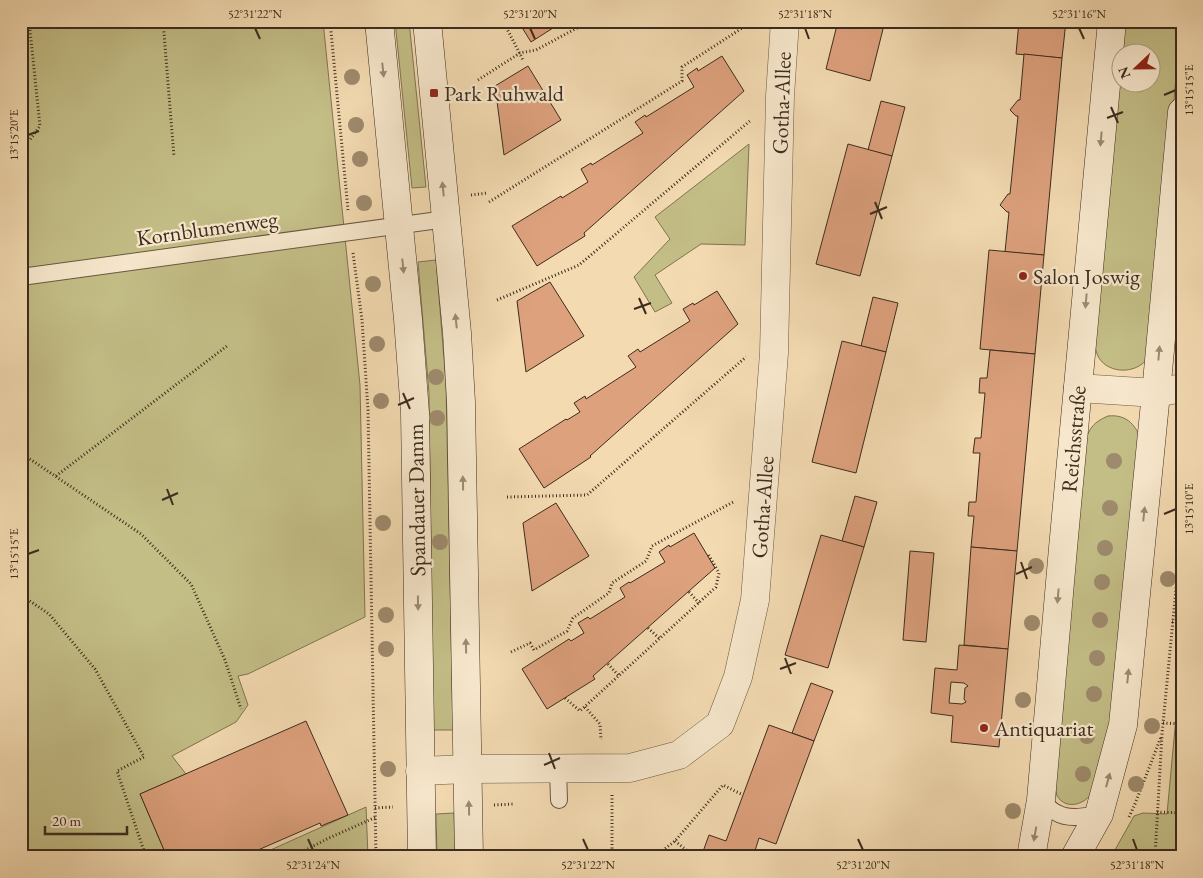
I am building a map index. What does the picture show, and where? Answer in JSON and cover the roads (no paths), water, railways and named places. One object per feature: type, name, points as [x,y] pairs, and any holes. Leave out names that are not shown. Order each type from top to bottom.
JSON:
[{"type":"main road","name":"Spandauer Damm","points":[[379,21],[408,319],[415,413],[422,857]]},
{"type":"main road","points":[[427,21],[457,333],[461,402],[470,857]]},
{"type":"main road","name":"Gotha-Allee","points":[[468,769],[630,768],[678,755],[720,724],[738,677],[755,600],[774,353],[780,96],[785,21]]},
{"type":"main road","name":"Reichsstraße","points":[[1031,857],[1041,800],[1046,728],[1112,21]]},
{"type":"main road","points":[[1076,857],[1099,814],[1123,724],[1182,112]]},
{"type":"main road","points":[[1078,388],[1156,393],[1182,388]]},
{"type":"main road","points":[[420,771],[468,769]]},
{"type":"lane","name":"Kornblumenweg","points":[[21,277],[446,219]]},
{"type":"lane","points":[[558,769],[559,800]]},
{"type":"lane","points":[[1041,800],[1056,813],[1066,816],[1081,817],[1099,814]]},
{"type":"place","name":"Park Ruhwald","points":[[434,93]]},
{"type":"place","name":"Salon Joswig","points":[[1023,276]]},
{"type":"place","name":"Antiquariat","points":[[984,728]]}]
